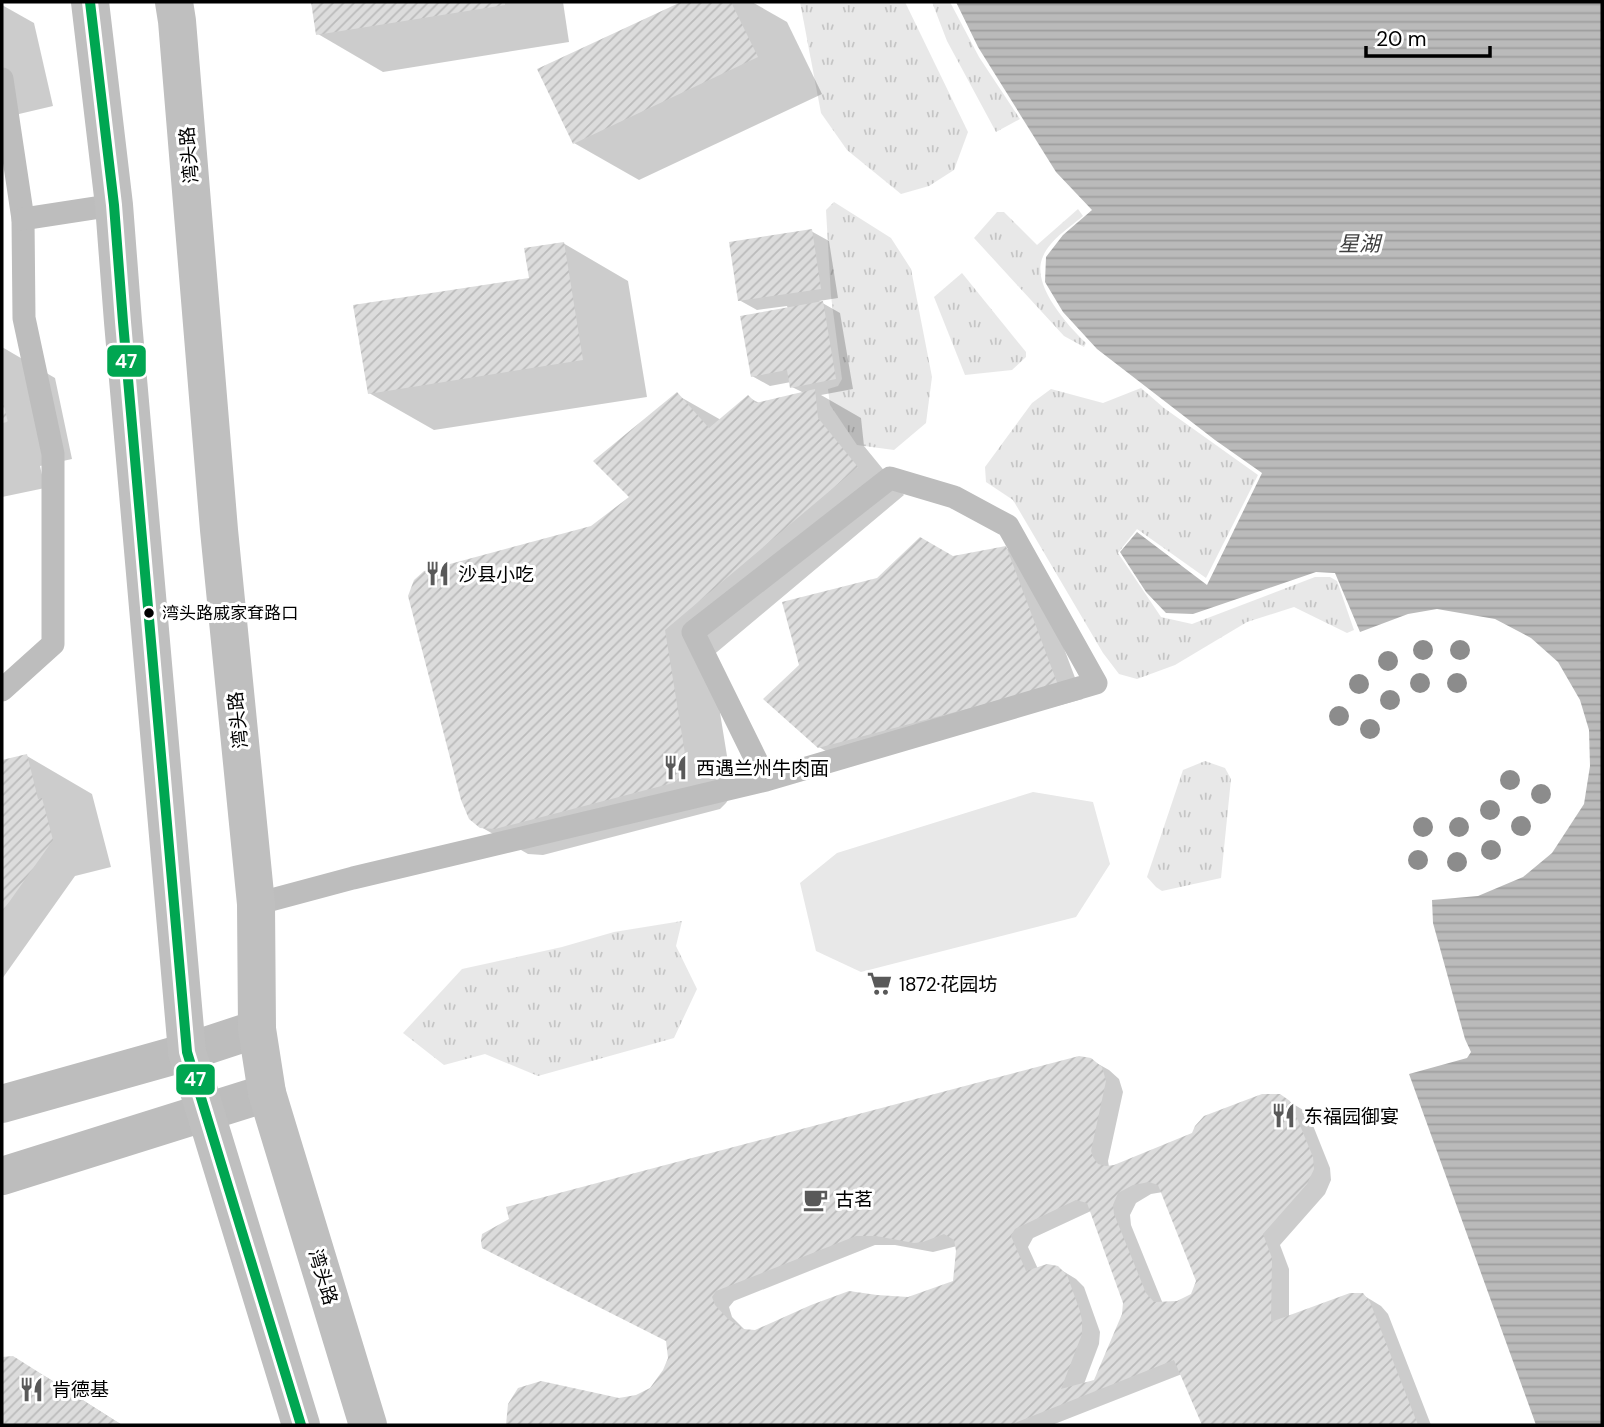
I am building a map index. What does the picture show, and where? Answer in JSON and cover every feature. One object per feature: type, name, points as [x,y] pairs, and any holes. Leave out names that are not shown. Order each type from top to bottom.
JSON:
[{"type":"main road","points":[[90,2],[114,205],[187,1052],[301,1425]]},
{"type":"main road","name":"湾头路","points":[[174,2],[193,200],[219,530],[256,904],[257,1029],[267,1093],[368,1425]]},
{"type":"street","points":[[2,1104],[187,1052],[257,1029]]},
{"type":"street","points":[[2,1177],[267,1093]]},
{"type":"lane","points":[[2,79],[23,219],[24,318],[52,453],[52,644],[2,690]]},
{"type":"lane","points":[[23,219],[114,205]]},
{"type":"lane","points":[[256,904],[353,878],[766,780],[1096,683],[1008,526],[954,497],[890,478],[693,632],[766,780]]},
{"type":"green space","points":[[800,2],[905,2],[968,132],[954,170],[929,186],[901,194],[847,150],[821,113]]},
{"type":"green space","points":[[932,2],[950,2],[979,57],[1020,119],[996,132],[947,41]]},
{"type":"green space","points":[[834,202],[891,238],[911,269],[932,377],[926,423],[894,450],[857,445],[830,405],[828,389],[838,386],[842,379],[831,296],[826,210]]},
{"type":"green space","points":[[1078,209],[1083,216],[1049,246],[1040,270],[1047,293],[1062,316],[1086,343],[1084,347],[1064,336],[974,238],[997,212],[1004,212],[1037,245]]},
{"type":"green space","points":[[962,273],[1026,352],[1026,357],[1012,370],[965,375],[934,297]]},
{"type":"green space","points":[[1141,388],[1164,408],[1258,475],[1206,578],[1137,529],[1118,553],[1161,617],[1192,624],[1315,577],[1330,577],[1337,581],[1354,630],[1347,633],[1294,607],[1247,622],[1175,665],[1137,679],[1119,674],[1103,653],[1013,500],[986,482],[985,467],[1032,403],[1051,389],[1103,403]]},
{"type":"green space","points":[[1205,761],[1225,768],[1231,779],[1221,878],[1162,891],[1147,877],[1183,770]]},
{"type":"green space","points":[[1033,792],[1093,802],[1110,864],[1076,917],[861,972],[816,951],[800,883],[837,853]]},
{"type":"green space","points":[[682,921],[676,946],[697,989],[674,1038],[538,1076],[485,1054],[444,1065],[403,1033],[462,969],[562,947],[614,932]]},
{"type":"water","name":"星湖","points":[[956,2],[1602,2],[1602,1425],[1536,1425],[1409,1074],[1467,1058],[1471,1052],[1433,923],[1432,900],[1478,896],[1523,877],[1552,853],[1584,804],[1590,766],[1589,730],[1580,700],[1558,662],[1531,638],[1495,619],[1437,609],[1408,614],[1360,632],[1335,573],[1316,572],[1193,614],[1166,613],[1146,592],[1120,552],[1137,532],[1207,585],[1262,473],[1097,349],[1063,312],[1045,282],[1046,257],[1063,235],[1092,210],[1056,172],[978,47]]},
{"type":"building","points":[[311,2],[505,2],[505,5],[316,35]]},
{"type":"building","points":[[681,2],[731,2],[758,57],[573,144],[537,69]]},
{"type":"building","points":[[812,229],[821,289],[738,301],[729,242]]},
{"type":"building","points":[[564,242],[583,360],[368,394],[353,305],[529,278],[524,248]]},
{"type":"building","points":[[823,301],[836,379],[790,388],[787,370],[751,377],[740,316]]},
{"type":"building","points":[[815,389],[818,418],[858,467],[665,630],[687,766],[680,777],[673,783],[495,829],[480,828],[469,819],[461,800],[408,596],[414,580],[424,571],[591,526],[629,497],[593,461],[677,392],[709,428],[748,395],[756,403]]},
{"type":"building","points":[[2,399],[8,422],[2,423]]},
{"type":"building","points":[[920,537],[953,556],[1006,546],[1058,685],[818,748],[763,699],[799,665],[782,602],[877,578]]},
{"type":"building","points":[[27,754],[38,799],[42,798],[53,840],[2,912],[2,760]]},
{"type":"building","points":[[1079,1056],[1091,1058],[1102,1067],[1106,1081],[1091,1151],[1098,1164],[1106,1166],[1192,1133],[1204,1116],[1262,1094],[1280,1094],[1290,1101],[1313,1157],[1314,1169],[1307,1184],[1263,1234],[1272,1258],[1271,1322],[1350,1293],[1363,1293],[1370,1302],[1418,1425],[1202,1425],[1174,1360],[1010,1425],[728,1425],[722,1422],[701,1425],[506,1425],[508,1404],[518,1388],[541,1381],[619,1398],[636,1395],[650,1388],[668,1358],[666,1341],[482,1248],[482,1234],[509,1219],[506,1207]],"holes":[[[1149,1182],[1158,1185],[1196,1281],[1191,1294],[1177,1301],[1154,1302],[1146,1293],[1114,1214],[1113,1205],[1118,1193],[1133,1185]],[[1076,1200],[1087,1203],[1123,1303],[1122,1314],[1094,1380],[1061,1389],[1082,1334],[1080,1311],[1067,1275],[1058,1266],[1047,1264],[1026,1271],[1011,1236],[1015,1229]],[[944,1234],[954,1240],[956,1251],[953,1281],[908,1297],[849,1291],[755,1330],[743,1329],[728,1319],[715,1305],[712,1297],[716,1291],[856,1236],[923,1242]]]},
{"type":"building","points":[[13,1356],[122,1425],[2,1425],[2,1357]]},
{"type":"transit line","name":"47","points":[[90,2],[114,205],[187,1052],[301,1425]]},
{"type":"place","name":"沙县小吃","points":[[438,574]]},
{"type":"place","name":"湾头路戚家耷路口","points":[[149,613]]},
{"type":"place","name":"西遇兰州牛肉面","points":[[676,768]]},
{"type":"place","name":"1872·花园坊","points":[[879,984]]},
{"type":"place","name":"东福园御宴","points":[[1284,1116]]},
{"type":"place","name":"古茗","points":[[815,1199]]},
{"type":"place","name":"肯德基","points":[[32,1389]]}]
